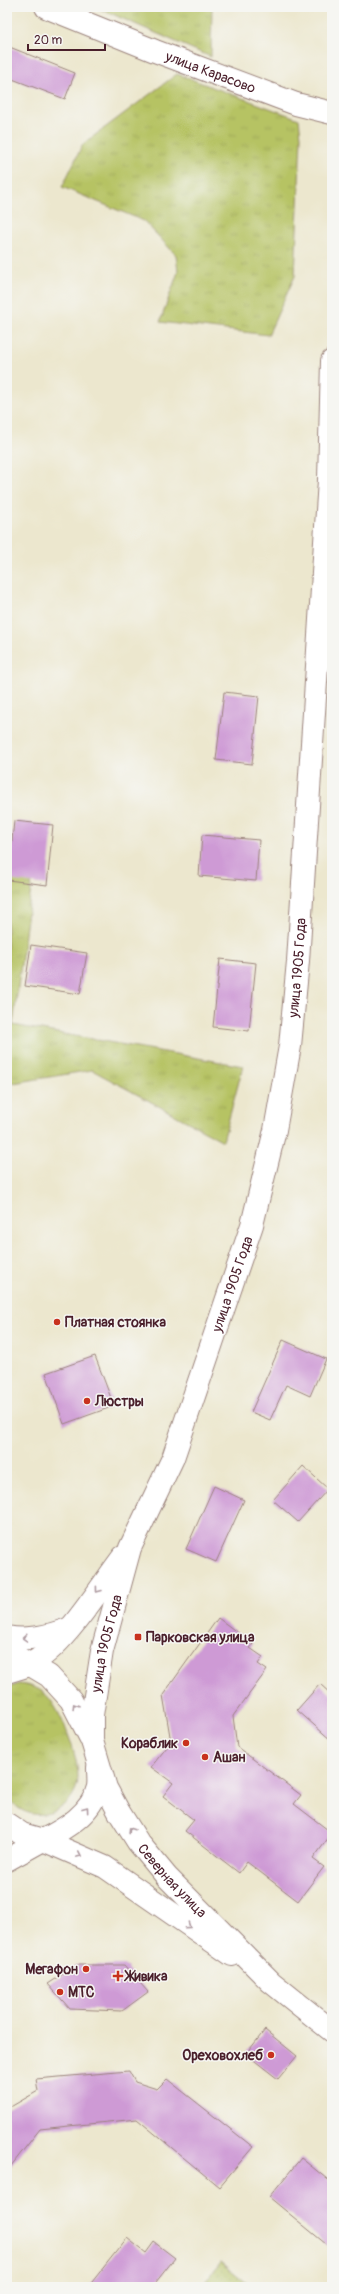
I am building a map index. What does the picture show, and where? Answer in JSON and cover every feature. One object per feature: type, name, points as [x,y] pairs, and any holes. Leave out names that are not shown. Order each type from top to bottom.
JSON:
[{"type":"street","name":"улица Карасово","points":[[46,7],[296,104],[332,113]]},
{"type":"street","name":"улица 1905 Года","points":[[92,1741],[92,1715],[98,1673],[130,1548],[173,1458],[252,1225],[275,1130],[290,1046],[298,961],[329,480],[332,361]]},
{"type":"street","name":"улица 1905 Года","points":[[31,1664],[47,1651],[69,1629],[130,1548]]},
{"type":"street","points":[[7,1636],[17,1639],[45,1636],[69,1629]]},
{"type":"street","name":"Северная улица","points":[[7,1651],[31,1664],[63,1688],[81,1715],[92,1741],[106,1788],[138,1842],[167,1877],[271,1982]]},
{"type":"street","points":[[7,1672],[31,1664]]},
{"type":"street","name":"Северная улица","points":[[43,1840],[61,1830],[83,1813],[98,1786],[98,1762]]},
{"type":"street","name":"Северная улица","points":[[7,1824],[22,1834],[43,1840],[105,1867],[271,1982],[332,2031]]},
{"type":"street","points":[[7,1860],[43,1840]]},
{"type":"green space","points":[[96,7],[212,7],[211,57]]},
{"type":"green space","points":[[177,74],[299,119],[301,137],[295,276],[268,335],[160,322],[178,272],[176,255],[144,221],[62,187],[83,144]]},
{"type":"green space","points":[[34,866],[13,1025],[243,1066],[223,1141],[92,1070],[7,1084],[7,873]]},
{"type":"green space","points":[[19,1684],[38,1689],[50,1700],[57,1710],[69,1736],[77,1764],[77,1785],[72,1796],[65,1805],[55,1811],[45,1814],[34,1814],[24,1811],[15,1805],[7,1795],[7,1688]]},
{"type":"green space","points":[[221,2262],[252,2287],[200,2287]]},
{"type":"building","points":[[7,46],[75,73],[65,99],[7,77]]},
{"type":"building","points":[[224,692],[259,696],[252,764],[216,760]]},
{"type":"building","points":[[14,821],[53,825],[47,885],[8,880]]},
{"type":"building","points":[[202,835],[259,840],[256,881],[199,876]]},
{"type":"building","points":[[31,945],[87,953],[80,994],[25,986]]},
{"type":"building","points":[[220,959],[256,963],[249,1031],[213,1027]]},
{"type":"building","points":[[283,1340],[326,1359],[310,1396],[286,1385],[270,1420],[251,1412]]},
{"type":"building","points":[[95,1356],[114,1406],[64,1424],[46,1373]]},
{"type":"building","points":[[303,1466],[328,1489],[298,1522],[273,1500]]},
{"type":"building","points":[[214,1486],[244,1500],[216,1562],[186,1549]]},
{"type":"building","name":"Ашан","points":[[218,1618],[253,1644],[250,1648],[263,1657],[258,1664],[267,1670],[233,1716],[237,1747],[301,1795],[294,1804],[332,1833],[313,1859],[324,1867],[298,1901],[247,1862],[239,1873],[185,1831],[194,1820],[163,1796],[173,1783],[151,1767],[171,1742],[163,1695]]},
{"type":"building","points":[[320,1684],[332,1695],[332,1741],[297,1710]]},
{"type":"building","points":[[77,1965],[124,1965],[148,1992],[122,2011],[70,2009],[48,1984]]},
{"type":"building","name":"Ореховохлеб","points":[[265,2030],[297,2056],[278,2079],[246,2054]]},
{"type":"building","points":[[129,2071],[135,2082],[157,2089],[167,2079],[253,2147],[219,2187],[137,2119],[40,2129],[7,2171],[7,2109],[38,2091],[36,2079]]},
{"type":"building","points":[[301,2158],[332,2183],[332,2249],[269,2197]]},
{"type":"building","points":[[127,2238],[146,2253],[154,2242],[175,2258],[152,2287],[88,2287]]},
{"type":"place","name":"Платная стоянка","points":[[57,1322]]},
{"type":"place","name":"Люстры","points":[[87,1401]]},
{"type":"place","name":"Парковская улица","points":[[138,1637]]},
{"type":"place","name":"Кораблик","points":[[186,1743]]},
{"type":"place","name":"Ашан","points":[[205,1757]]},
{"type":"place","name":"Мегафон","points":[[86,1969]]},
{"type":"place","name":"Живика","points":[[118,1976]]},
{"type":"place","name":"МТС","points":[[60,1992]]},
{"type":"place","name":"Ореховохлеб","points":[[271,2055]]}]
